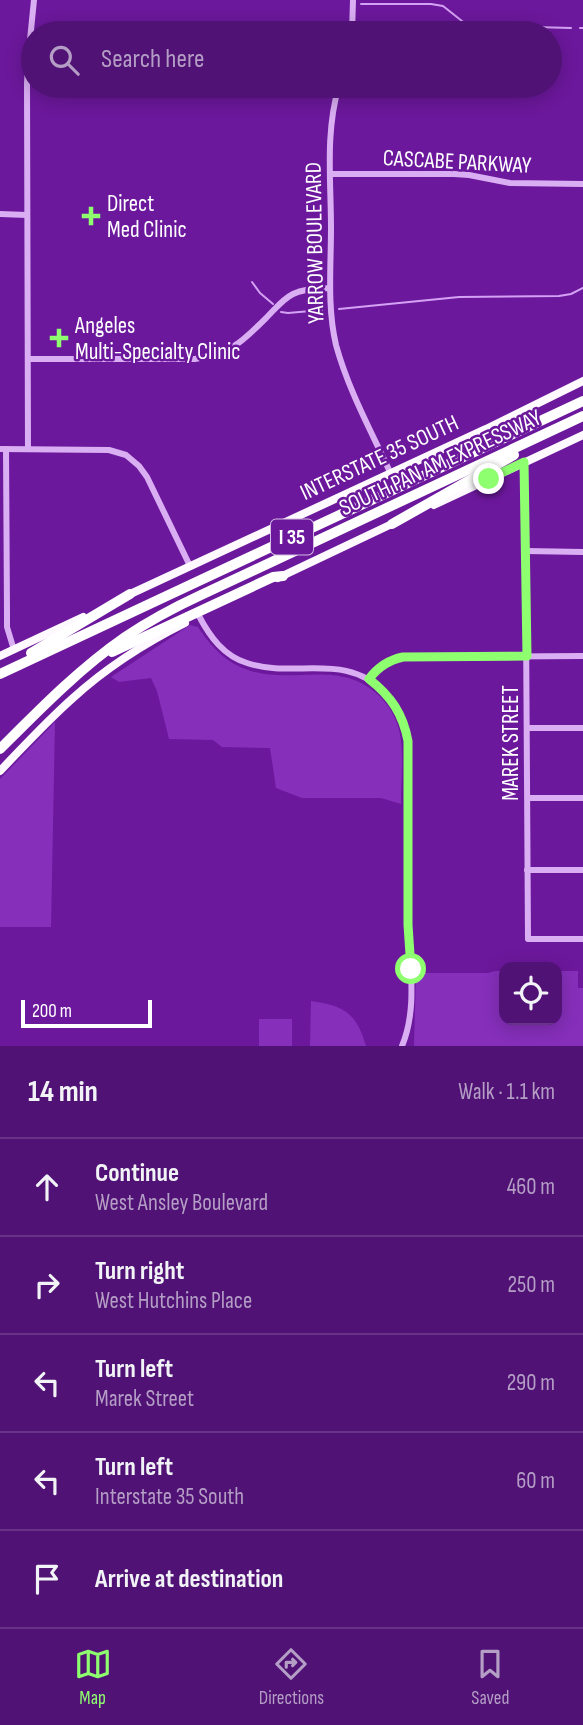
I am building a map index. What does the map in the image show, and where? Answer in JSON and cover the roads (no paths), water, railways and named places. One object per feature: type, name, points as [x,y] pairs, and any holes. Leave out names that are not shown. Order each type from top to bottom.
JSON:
[{"type":"highway","name":"SOUTH PAN AM EXPRESSWAY","points":[[0,672],[583,401]]},
{"type":"highway","name":"SOUTH PAN AM EXPRESSWAY","points":[[0,749],[74,678],[124,638],[173,608],[583,418]]},
{"type":"highway","points":[[393,524],[583,418]]},
{"type":"highway","points":[[74,678],[113,652],[155,631],[273,578],[283,576]]},
{"type":"highway","points":[[0,672],[130,594]]},
{"type":"main road","name":"INTERSTATE 35 SOUTH","points":[[1,655],[486,429],[583,381]]},
{"type":"main road","points":[[0,771],[73,698],[145,645],[199,616],[583,435]]},
{"type":"street","points":[[32,21],[34,0]]},
{"type":"street","points":[[352,21],[353,0]]},
{"type":"street","points":[[28,98],[28,449]]},
{"type":"street","name":"YARROW BOULEVARD","points":[[336,98],[332,113],[330,174],[332,325],[342,365],[390,472]]},
{"type":"street","name":"CASCABE PARKWAY","points":[[330,174],[454,174],[510,183],[583,184]]},
{"type":"street","points":[[0,214],[27,215]]},
{"type":"street","points":[[28,359],[195,359],[212,356],[228,351],[244,340],[292,294],[309,289],[330,288]]},
{"type":"street","points":[[14,650],[4,622],[3,449],[100,448],[126,455],[147,477],[190,566]]},
{"type":"street","name":"MAREK STREET","points":[[524,462],[528,939],[583,939]]},
{"type":"street","points":[[526,551],[583,552]]},
{"type":"street","points":[[199,616],[216,643],[246,663],[277,668],[342,669],[369,679],[381,688],[397,708],[408,741],[411,1007],[407,1034],[402,1046]]},
{"type":"street","points":[[369,679],[379,667],[403,657],[583,656]]},
{"type":"street","points":[[527,728],[583,728]]},
{"type":"street","points":[[528,798],[583,798]]},
{"type":"street","points":[[527,870],[583,870]]},
{"type":"waterway","points":[[361,4],[443,6],[462,21]]},
{"type":"waterway","points":[[562,28],[571,28]]},
{"type":"waterway","points":[[252,282],[273,304]]},
{"type":"waterway","points":[[339,309],[459,297],[559,296],[583,288]]},
{"type":"waterway","points":[[281,312],[322,310]]},
{"type":"place","name":"Direct Med Clinic","points":[[91,216]]},
{"type":"place","name":"Angeles Multi-Specialty Clinic","points":[[59,338]]}]
